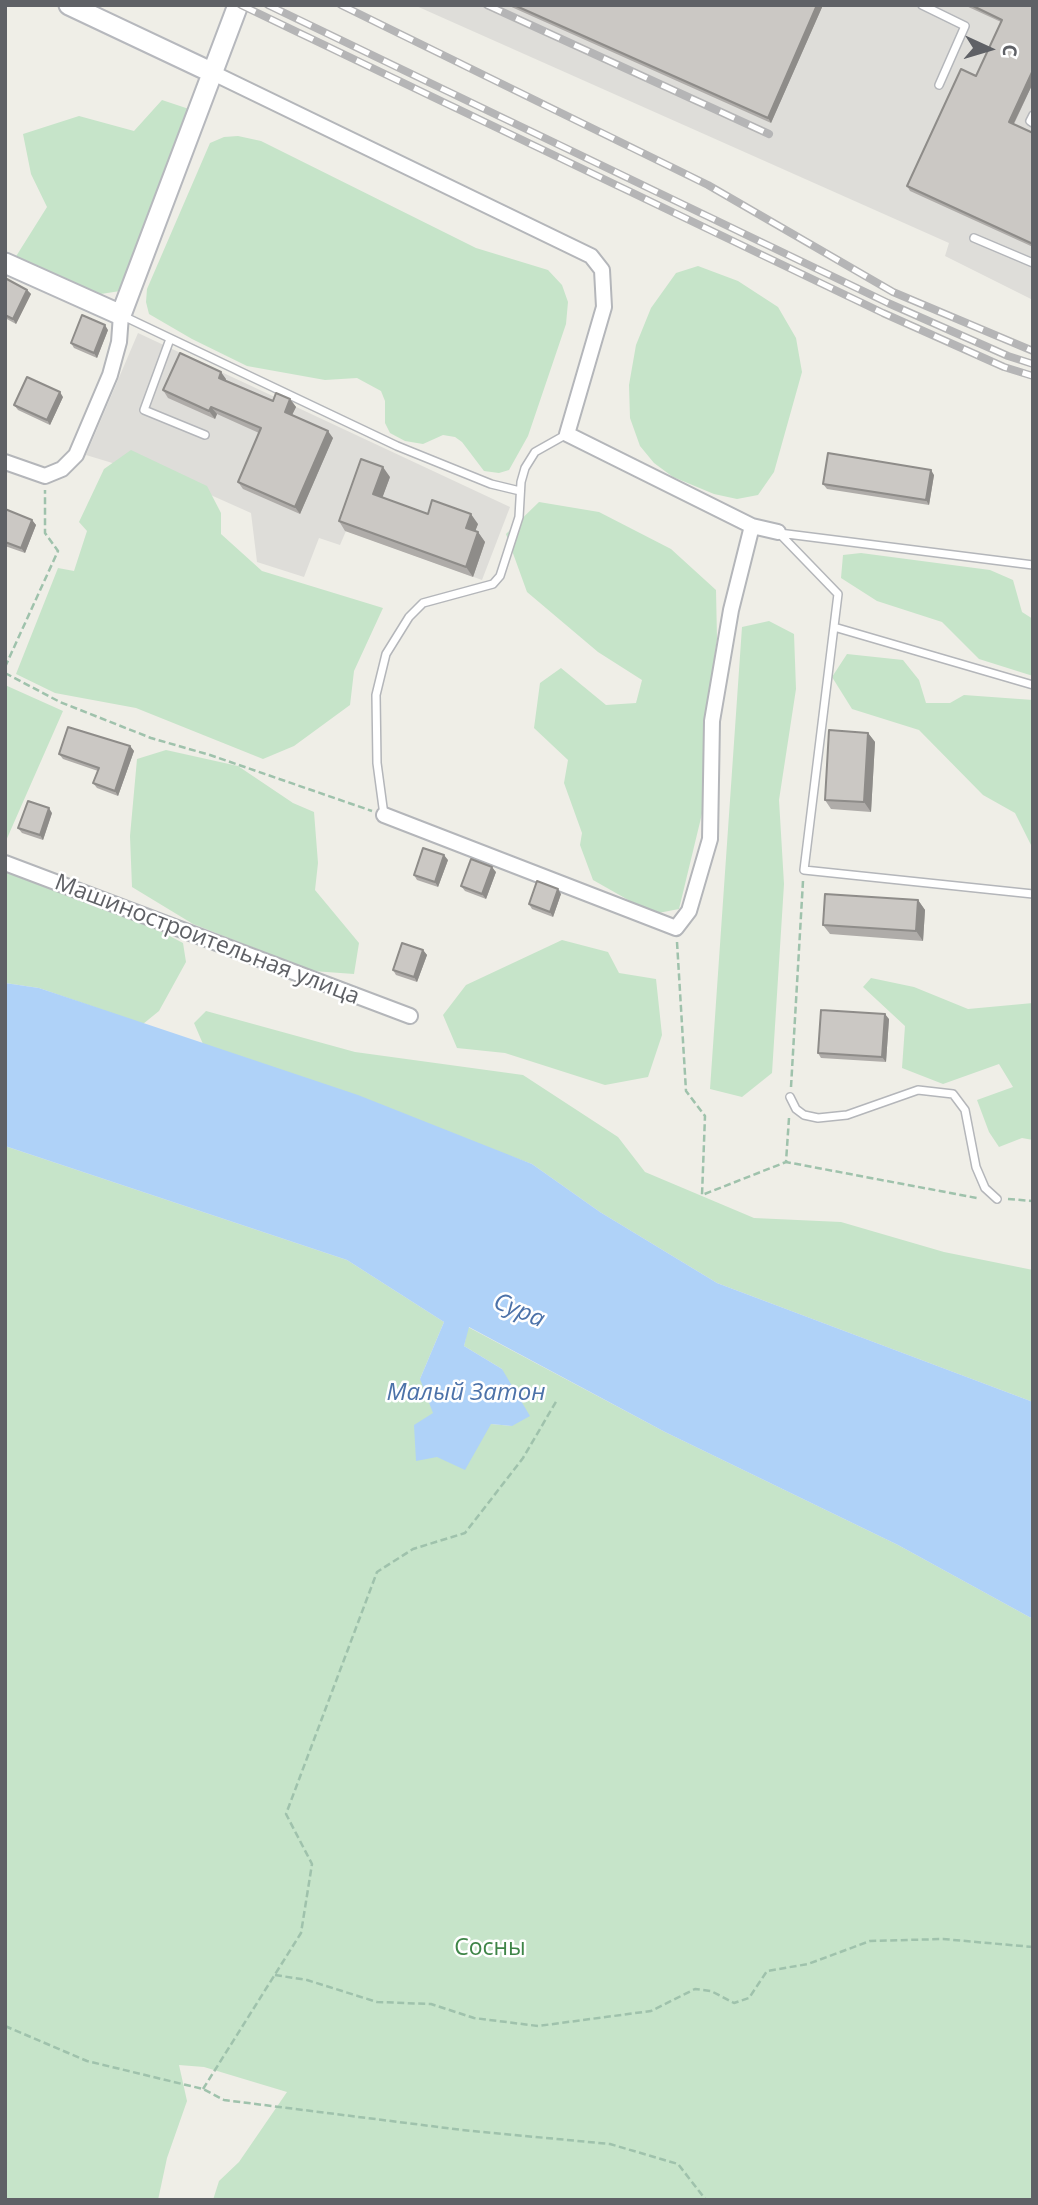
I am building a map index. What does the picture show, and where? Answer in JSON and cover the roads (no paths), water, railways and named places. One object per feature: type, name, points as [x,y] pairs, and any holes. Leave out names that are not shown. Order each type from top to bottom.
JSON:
[{"type":"main road","points":[[69,5],[213,72]]},
{"type":"main road","points":[[5,263],[121,315],[239,5]]},
{"type":"street","points":[[213,72],[591,256],[602,271],[604,307],[567,434],[752,526],[778,533]]},
{"type":"street","points":[[5,461],[45,476],[62,469],[75,455],[110,375],[120,342],[121,315]]},
{"type":"street","points":[[384,815],[676,928],[689,911],[710,839],[712,721],[731,610],[752,526]]},
{"type":"street","name":"Машиностроительная улица","points":[[5,863],[410,1016]]},
{"type":"lane","points":[[922,5],[965,26],[939,85]]},
{"type":"lane","points":[[1033,115],[1030,121],[1033,122]]},
{"type":"lane","points":[[974,238],[1033,263]]},
{"type":"lane","points":[[121,315],[397,446],[491,484],[520,491]]},
{"type":"lane","points":[[170,338],[144,410],[205,435]]},
{"type":"lane","points":[[384,815],[377,763],[376,695],[386,654],[409,617],[423,603],[494,584],[500,576],[519,517],[520,491],[526,468],[535,452],[567,434]]},
{"type":"lane","points":[[778,533],[1033,565]]},
{"type":"lane","points":[[778,533],[838,594],[804,870],[1033,894]]},
{"type":"lane","points":[[834,627],[1033,685]]},
{"type":"lane","points":[[790,1097],[796,1109],[804,1115],[818,1118],[847,1115],[918,1090],[953,1094],[965,1110],[976,1167],[985,1188],[997,1199]]},
{"type":"water","points":[[5,983],[39,988],[358,1095],[532,1164],[600,1212],[717,1283],[1033,1402],[1033,1619],[898,1545],[665,1432],[469,1327],[464,1346],[502,1369],[530,1416],[512,1426],[491,1424],[465,1470],[437,1457],[416,1461],[414,1425],[433,1413],[420,1379],[444,1322],[347,1260],[5,1146]]},
{"type":"railway","points":[[241,5],[883,313],[1004,367],[1033,376]]},
{"type":"railway","points":[[268,5],[888,303],[1008,356],[1033,364]]},
{"type":"railway","points":[[341,5],[708,185],[893,292],[1033,351]]},
{"type":"railway","points":[[487,5],[769,134]]},
{"type":"water label","name":"Сура","points":[[519,1311]]},
{"type":"water label","name":"Малый Затон","points":[[466,1393]]},
{"type":"park label","name":"Сосны","points":[[490,1948]]}]
